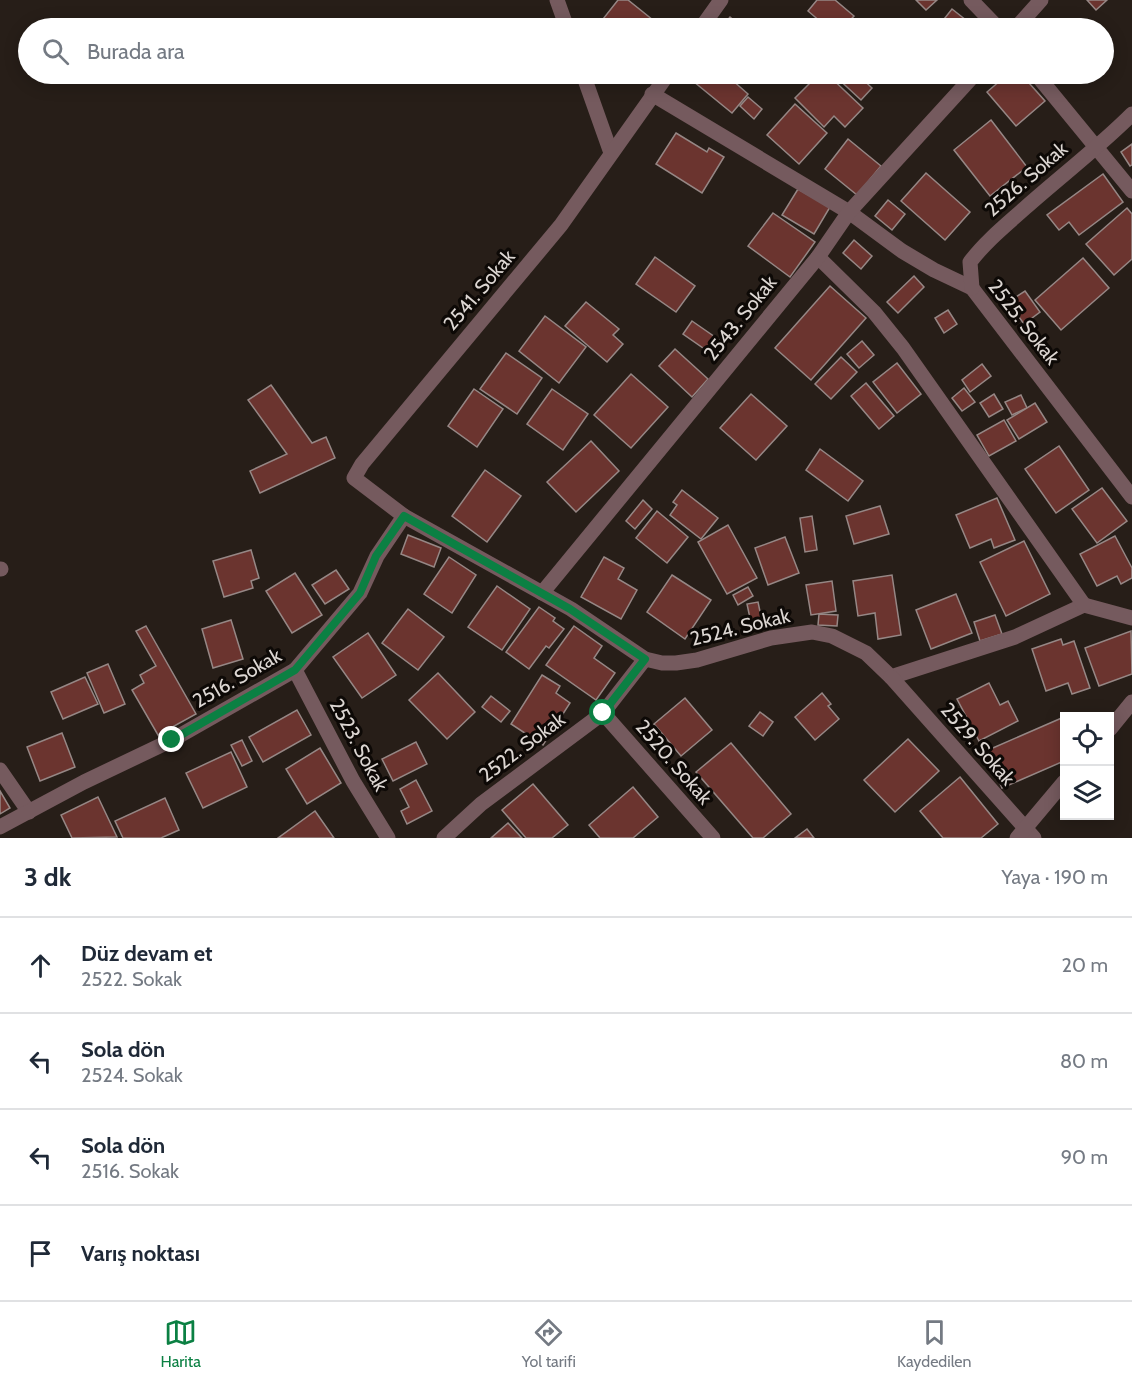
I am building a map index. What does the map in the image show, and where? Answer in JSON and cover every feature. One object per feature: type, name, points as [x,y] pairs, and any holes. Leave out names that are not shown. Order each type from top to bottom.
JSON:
[{"type":"street","points":[[557,0],[563,18]]},
{"type":"street","points":[[708,18],[722,0]]},
{"type":"street","points":[[971,0],[988,18]]},
{"type":"street","points":[[1025,18],[1041,0]]},
{"type":"street","points":[[586,84],[610,153]]},
{"type":"street","name":"2541. Sokak","points":[[404,516],[354,478],[362,464],[561,225],[660,84]]},
{"type":"street","name":"2543. Sokak","points":[[542,593],[818,257],[849,212],[966,84]]},
{"type":"street","points":[[1044,84],[1132,191]]},
{"type":"street","name":"2525. Sokak","points":[[652,94],[849,212],[934,270],[972,288],[1132,496]]},
{"type":"street","name":"2526. Sokak","points":[[972,288],[970,262],[980,249],[1132,114]]},
{"type":"street","points":[[818,257],[874,312],[903,348],[1084,605],[1132,618]]},
{"type":"street","name":"2524. Sokak","points":[[404,516],[570,609],[645,659],[662,663],[697,660],[771,638],[812,633],[832,636],[866,653],[891,677]]},
{"type":"street","name":"2516. Sokak","points":[[0,827],[84,782],[172,740],[295,670],[360,593],[376,556],[404,516]]},
{"type":"street","points":[[891,677],[1015,637],[1084,605]]},
{"type":"street","name":"2522. Sokak","points":[[444,838],[481,804],[603,713],[645,659]]},
{"type":"street","name":"2523. Sokak","points":[[295,670],[353,781],[388,838]]},
{"type":"street","name":"2529. Sokak","points":[[891,677],[1025,835]]},
{"type":"street","points":[[1114,724],[1132,702]]},
{"type":"street","name":"2520. Sokak","points":[[603,713],[713,838]]},
{"type":"street","points":[[0,770],[29,812]]},
{"type":"street","points":[[1025,835],[1060,789]]},
{"type":"building","points":[[618,0],[628,0],[650,18],[604,18]]},
{"type":"building","points":[[817,0],[835,0],[854,16],[852,18],[816,18],[808,11]]},
{"type":"building","points":[[916,0],[937,0],[926,10]]},
{"type":"building","points":[[1087,0],[1107,0],[1096,10]]},
{"type":"building","points":[[952,9],[963,18],[945,18]]},
{"type":"building","points":[[697,84],[737,84],[748,94],[732,113]]},
{"type":"building","points":[[809,84],[838,84],[863,108],[845,127],[834,116],[824,127],[795,98]]},
{"type":"building","points":[[844,84],[868,84],[872,88],[861,100]]},
{"type":"building","points":[[996,84],[1030,84],[1045,101],[1016,126],[987,92]]},
{"type":"building","points":[[748,97],[762,109],[754,119],[740,106]]},
{"type":"building","points":[[795,104],[827,133],[799,164],[767,135]]},
{"type":"building","points":[[991,120],[1027,167],[990,196],[954,150]]},
{"type":"building","points":[[676,133],[707,152],[709,148],[724,157],[702,193],[656,164]]},
{"type":"building","points":[[848,139],[881,166],[857,195],[825,169]]},
{"type":"building","points":[[1132,144],[1132,165],[1130,166],[1121,152]]},
{"type":"building","points":[[926,173],[970,212],[945,240],[901,201]]},
{"type":"building","points":[[1103,174],[1123,202],[1079,235],[1069,222],[1059,230],[1047,215]]},
{"type":"building","points":[[798,189],[830,207],[814,234],[782,215]]},
{"type":"building","points":[[888,200],[905,214],[892,230],[875,216]]},
{"type":"building","points":[[1127,208],[1132,214],[1132,259],[1114,275],[1086,244]]},
{"type":"building","points":[[773,213],[815,242],[790,277],[748,246]]},
{"type":"building","points":[[854,240],[872,256],[861,269],[843,253]]},
{"type":"building","points":[[655,257],[695,286],[676,312],[636,284]]},
{"type":"building","points":[[1083,258],[1109,288],[1061,330],[1035,300]]},
{"type":"building","points":[[914,276],[924,287],[898,313],[887,302]]},
{"type":"building","points":[[830,286],[866,318],[811,380],[775,348]]},
{"type":"building","points":[[1025,291],[1040,312],[1024,324],[1008,302]]},
{"type":"building","points":[[586,302],[619,329],[613,335],[623,344],[607,362],[565,326]]},
{"type":"building","points":[[948,310],[957,324],[944,333],[935,318]]},
{"type":"building","points":[[545,316],[586,347],[559,383],[519,351]]},
{"type":"building","points":[[692,321],[725,344],[716,357],[683,334]]},
{"type":"building","points":[[862,341],[874,355],[859,368],[847,354]]},
{"type":"building","points":[[675,349],[708,379],[692,397],[659,366]]},
{"type":"building","points":[[506,353],[542,378],[517,414],[480,389]]},
{"type":"building","points":[[841,357],[857,372],[831,399],[815,384]]},
{"type":"building","points":[[897,363],[921,394],[897,413],[873,382]]},
{"type":"building","points":[[982,364],[991,376],[970,392],[962,380]]},
{"type":"building","points":[[631,374],[668,407],[631,448],[594,415]]},
{"type":"building","points":[[866,383],[894,416],[879,429],[851,396]]},
{"type":"building","points":[[271,385],[312,443],[326,437],[335,458],[260,493],[250,471],[287,454],[248,400]]},
{"type":"building","points":[[964,388],[975,402],[962,411],[952,398]]},
{"type":"building","points":[[474,389],[503,409],[477,447],[448,426]]},
{"type":"building","points":[[552,389],[588,414],[563,450],[527,424]]},
{"type":"building","points":[[751,394],[787,426],[756,460],[720,428]]},
{"type":"building","points":[[994,394],[1003,409],[989,417],[980,403]]},
{"type":"building","points":[[1021,395],[1027,408],[1012,415],[1005,402]]},
{"type":"building","points":[[1035,403],[1047,422],[1019,439],[1007,420]]},
{"type":"building","points":[[1004,420],[1016,441],[989,456],[977,435]]},
{"type":"building","points":[[591,441],[619,471],[576,512],[547,482]]},
{"type":"building","points":[[1059,446],[1089,490],[1056,513],[1025,469]]},
{"type":"building","points":[[820,449],[863,481],[848,501],[806,470]]},
{"type":"building","points":[[485,470],[521,496],[487,542],[452,516]]},
{"type":"building","points":[[1102,488],[1127,521],[1097,543],[1072,509]]},
{"type":"building","points":[[682,490],[718,518],[701,539],[670,515],[677,505],[673,502]]},
{"type":"building","points":[[997,498],[1015,540],[994,548],[991,539],[970,548],[956,515]]},
{"type":"building","points":[[643,500],[652,509],[635,529],[626,521]]},
{"type":"building","points":[[880,506],[889,534],[854,544],[846,516]]},
{"type":"building","points":[[657,511],[688,537],[667,563],[636,538]]},
{"type":"building","points":[[812,516],[817,550],[805,552],[800,518]]},
{"type":"building","points":[[728,525],[757,578],[727,594],[698,542]]},
{"type":"building","points":[[408,535],[441,548],[434,567],[401,554]]},
{"type":"building","points":[[1115,536],[1132,568],[1132,578],[1121,584],[1117,576],[1097,586],[1080,554]]},
{"type":"building","points":[[785,537],[799,573],[768,585],[755,548]]},
{"type":"building","points":[[1024,541],[1050,594],[1006,616],[980,562]]},
{"type":"building","points":[[251,550],[259,578],[251,581],[253,588],[224,597],[213,561]]},
{"type":"building","points":[[449,557],[476,575],[452,613],[424,594]]},
{"type":"building","points":[[604,557],[624,568],[618,579],[637,590],[621,619],[581,597]]},
{"type":"building","points":[[336,570],[349,589],[325,604],[312,585]]},
{"type":"building","points":[[295,573],[322,615],[292,633],[266,591]]},
{"type":"building","points":[[672,575],[711,600],[685,639],[647,612]]},
{"type":"building","points":[[892,575],[901,635],[878,639],[875,613],[858,616],[853,581]]},
{"type":"building","points":[[832,581],[836,611],[811,615],[806,585]]},
{"type":"building","points":[[497,586],[530,609],[502,650],[468,627]]},
{"type":"building","points":[[748,587],[753,596],[738,605],[733,595]]},
{"type":"building","points":[[956,594],[972,633],[931,649],[916,610]]},
{"type":"building","points":[[758,602],[762,621],[751,623],[747,604]]},
{"type":"building","points":[[539,607],[555,618],[553,621],[564,629],[549,648],[546,646],[529,669],[506,652]]},
{"type":"building","points":[[408,609],[444,637],[418,670],[382,643]]},
{"type":"building","points":[[819,614],[838,615],[837,626],[818,625]]},
{"type":"building","points":[[995,615],[1002,634],[980,641],[974,622]]},
{"type":"building","points":[[231,620],[243,659],[213,668],[202,629]]},
{"type":"building","points":[[146,626],[196,714],[158,735],[132,690],[144,683],[140,675],[156,666],[136,631]]},
{"type":"building","points":[[574,626],[602,646],[594,658],[615,673],[596,700],[546,665]]},
{"type":"building","points":[[1131,631],[1132,674],[1099,686],[1085,648]]},
{"type":"building","points":[[368,633],[396,675],[362,698],[333,657]]},
{"type":"building","points":[[1061,639],[1063,645],[1074,641],[1090,688],[1072,694],[1068,683],[1046,691],[1032,649]]},
{"type":"building","points":[[108,664],[125,704],[104,713],[87,673]]},
{"type":"building","points":[[438,673],[475,712],[447,739],[409,700]]},
{"type":"building","points":[[542,675],[560,686],[556,693],[570,703],[543,745],[511,724]]},
{"type":"building","points":[[85,677],[98,704],[63,719],[51,692]]},
{"type":"building","points":[[989,683],[1000,705],[1008,701],[1018,721],[979,741],[957,699]]},
{"type":"building","points":[[822,693],[831,704],[828,706],[839,719],[815,740],[795,717]]},
{"type":"building","points":[[491,696],[510,711],[501,722],[482,707]]},
{"type":"building","points":[[685,698],[712,730],[681,756],[654,724]]},
{"type":"building","points":[[297,710],[311,735],[263,762],[249,737]]},
{"type":"building","points":[[760,712],[773,722],[763,736],[749,726]]},
{"type":"building","points":[[1060,719],[1060,763],[1002,788],[986,751]]},
{"type":"building","points":[[62,733],[75,767],[40,781],[27,747]]},
{"type":"building","points":[[908,739],[939,771],[895,812],[864,780]]},
{"type":"building","points":[[242,740],[252,761],[242,766],[231,745]]},
{"type":"building","points":[[416,742],[427,764],[393,781],[382,759]]},
{"type":"building","points":[[731,743],[791,814],[763,838],[753,838],[696,772]]},
{"type":"building","points":[[320,748],[341,783],[307,804],[286,769]]},
{"type":"building","points":[[231,752],[247,787],[203,808],[186,773]]},
{"type":"building","points":[[960,777],[998,824],[981,838],[943,838],[920,811]]},
{"type":"building","points":[[416,780],[432,811],[407,824],[401,811],[409,807],[400,789]]},
{"type":"building","points":[[533,784],[568,825],[552,838],[526,838],[502,810]]},
{"type":"building","points":[[633,787],[658,817],[633,838],[600,838],[589,825]]},
{"type":"building","points":[[0,791],[10,808],[0,814]]},
{"type":"building","points":[[98,797],[117,837],[72,838],[61,815]]},
{"type":"building","points":[[165,798],[179,830],[161,838],[123,838],[115,821]]},
{"type":"building","points":[[315,811],[334,838],[278,838]]},
{"type":"building","points":[[508,823],[522,838],[491,838]]},
{"type":"building","points":[[807,829],[814,838],[795,838]]},
{"type":"route","points":[[172,740],[295,670],[360,593],[376,556],[404,516],[570,609],[645,659],[603,713]]}]
